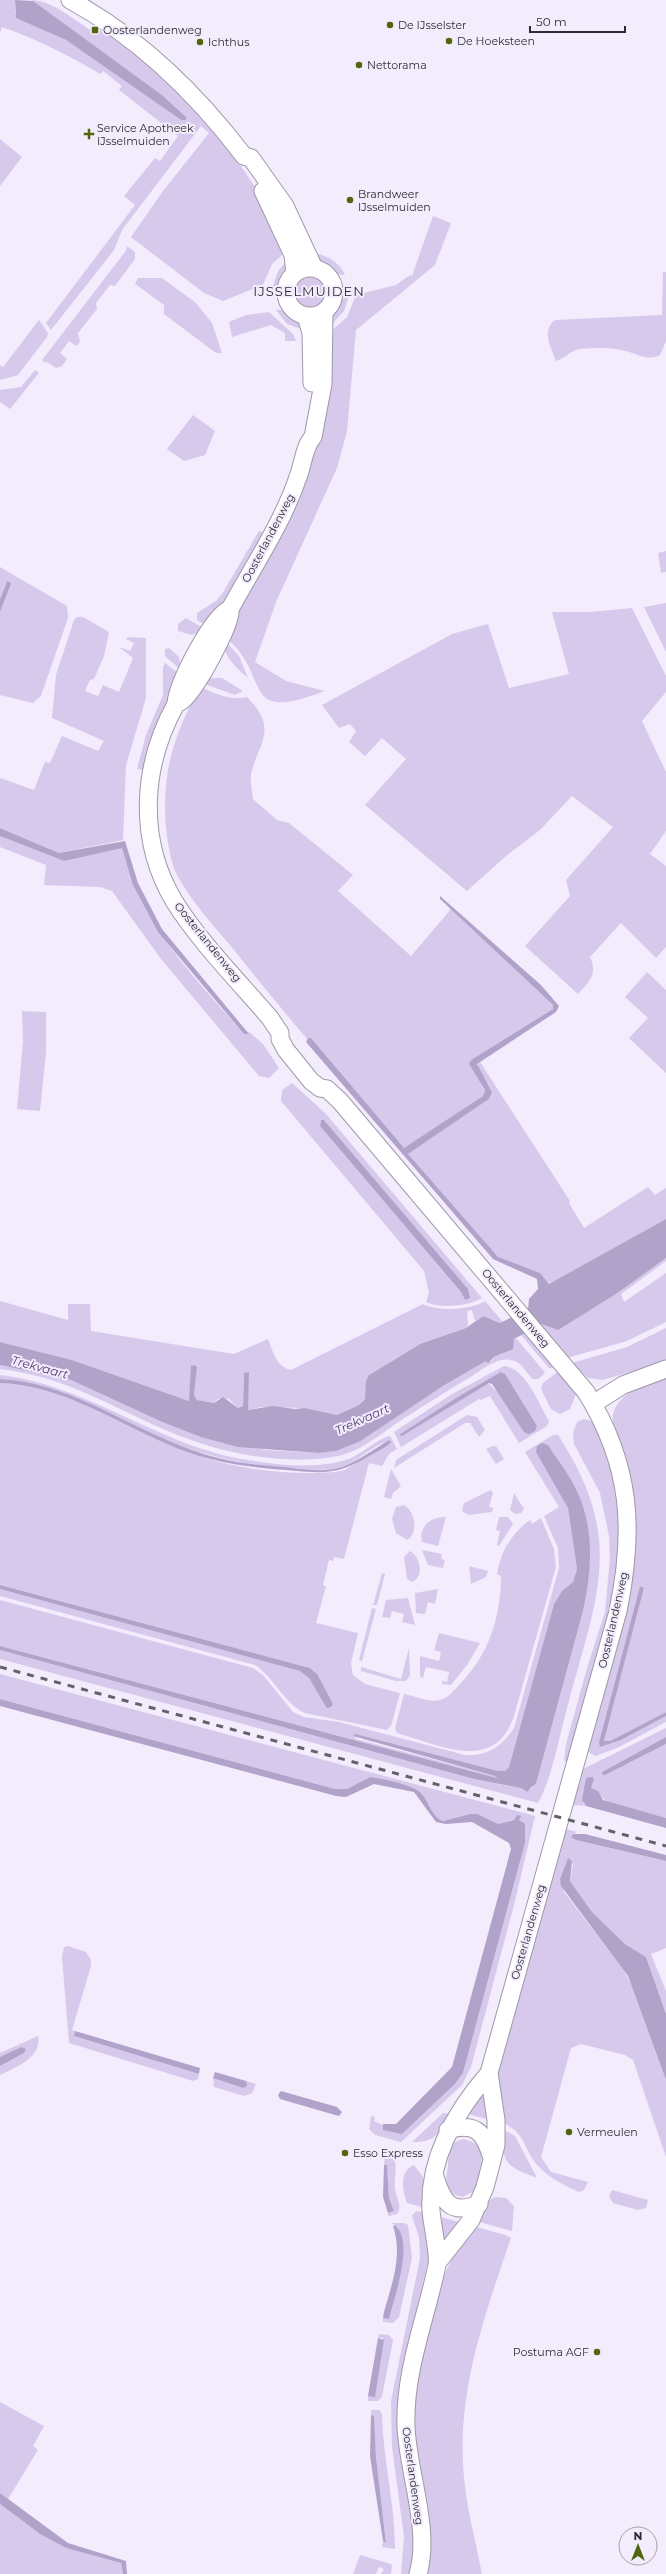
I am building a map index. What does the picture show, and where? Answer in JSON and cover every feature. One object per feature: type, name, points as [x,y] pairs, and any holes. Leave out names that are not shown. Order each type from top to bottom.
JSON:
[{"type":"street","points":[[70,0],[112,26],[168,71],[211,115],[244,156],[251,158],[276,192],[314,268]]},
{"type":"street","points":[[244,156],[244,163],[266,198],[287,239],[294,258],[295,274]]},
{"type":"street","points":[[314,268],[327,274],[335,288],[333,301],[324,313],[315,316],[306,316],[295,311],[287,298],[287,285],[295,274],[304,269],[314,268]]},
{"type":"street","name":"Oosterlandenweg","points":[[324,313],[323,384],[313,437],[308,442],[299,476],[281,517],[230,608],[225,611],[210,630],[185,675],[176,697],[176,704],[156,747],[149,784],[149,823],[157,862],[168,890],[182,912],[270,1018],[280,1033],[286,1035],[302,1053],[326,1082],[327,1089],[348,1110],[574,1376],[593,1404],[609,1434],[623,1476],[629,1532],[626,1569],[618,1611],[489,2073],[456,2116],[448,2130],[434,2175],[431,2209],[438,2262],[410,2373],[407,2394],[407,2440],[421,2531],[421,2558],[418,2574]]},
{"type":"street","name":"Oosterlandenweg","points":[[306,316],[311,330],[313,353],[312,395],[306,435],[308,442]]},
{"type":"street","points":[[593,1404],[628,1382],[666,1369]]},
{"type":"street","name":"Oosterlandenweg","points":[[438,2262],[468,2225],[479,2204],[493,2160],[496,2126],[489,2073]]},
{"type":"street","points":[[448,2130],[467,2127],[477,2130],[484,2137],[493,2160]]},
{"type":"street","points":[[434,2175],[440,2196],[447,2203],[459,2209],[479,2204]]},
{"type":"shaded area","points":[[0,0],[15,0],[15,14],[19,19],[66,40],[181,120],[186,120],[186,117],[162,95],[31,0],[39,1],[56,8],[95,33],[97,30],[108,32],[171,83],[224,141],[263,199],[288,250],[272,264],[263,285],[223,301],[204,293],[131,237],[163,191],[209,133],[201,126],[122,230],[114,250],[51,330],[46,323],[135,205],[124,196],[155,158],[160,161],[178,136],[119,90],[122,86],[103,71],[100,74],[52,48],[2,27],[0,33]]},
{"type":"shaded area","points":[[0,139],[22,157],[0,186]]},
{"type":"shaded area","points":[[433,216],[451,223],[435,265],[356,330],[347,431],[337,468],[276,602],[255,662],[286,681],[325,691],[297,700],[279,702],[267,699],[260,691],[248,666],[239,652],[225,637],[234,616],[292,509],[330,332],[347,317],[356,295],[396,285],[410,275],[412,276]]},
{"type":"shaded area","points":[[127,246],[135,252],[135,259],[115,286],[110,285],[96,303],[97,309],[78,333],[80,342],[76,346],[69,341],[60,353],[67,359],[62,366],[56,368],[47,362],[46,363],[42,360],[125,252]]},
{"type":"shaded area","points":[[311,253],[331,259],[339,266],[345,275],[340,275],[326,268]]},
{"type":"shaded area","points":[[287,261],[288,272],[280,284],[272,289],[278,271]]},
{"type":"shaded area","points":[[663,272],[666,272],[666,341],[660,355],[655,357],[645,357],[616,349],[590,348],[571,352],[556,361],[548,339],[549,329],[555,320],[662,315]]},
{"type":"shaded area","points":[[310,276],[321,281],[326,292],[321,303],[310,308],[299,303],[294,292],[299,281]]},
{"type":"shaded area","points":[[138,278],[162,278],[195,302],[212,323],[222,353],[216,353],[164,314],[164,305],[135,284]]},
{"type":"shaded area","points":[[349,296],[344,311],[331,325],[332,316],[338,304]]},
{"type":"shaded area","points":[[276,310],[290,313],[301,323],[306,331],[287,324]]},
{"type":"shaded area","points":[[269,312],[293,334],[296,341],[285,341],[285,333],[271,325],[232,337],[229,322],[246,315]]},
{"type":"shaded area","points":[[39,320],[48,333],[47,337],[18,375],[0,380],[0,365],[3,367]]},
{"type":"shaded area","points":[[35,370],[39,373],[10,409],[0,402],[0,390],[21,387]]},
{"type":"shaded area","points":[[193,415],[215,431],[205,455],[184,461],[167,449]]},
{"type":"shaded area","points":[[259,531],[266,533],[242,576],[208,627],[197,620],[197,613],[216,601],[222,594]]},
{"type":"shaded area","points":[[666,551],[666,572],[661,573],[658,553]]},
{"type":"shaded area","points":[[0,567],[67,606],[68,618],[41,696],[33,703],[0,695],[0,612],[10,583],[6,582],[0,599]]},
{"type":"shaded area","points":[[666,603],[666,652],[644,607]]},
{"type":"shaded area","points":[[632,608],[666,676],[666,692],[642,721],[666,772],[666,831],[650,854],[666,866],[666,947],[656,958],[621,923],[590,957],[593,973],[589,982],[578,994],[525,946],[570,896],[566,880],[613,827],[572,796],[540,830],[506,856],[467,891],[365,805],[406,759],[382,738],[365,756],[349,742],[356,731],[350,724],[339,728],[322,705],[452,634],[488,624],[509,688],[569,674],[552,612],[591,612]]},
{"type":"shaded area","points":[[77,617],[83,617],[109,632],[104,656],[94,679],[90,680],[85,691],[98,696],[103,685],[119,692],[133,658],[119,647],[130,651],[134,643],[126,639],[128,637],[146,638],[146,698],[126,765],[123,840],[59,853],[0,828],[0,778],[34,790],[45,762],[50,763],[62,736],[98,751],[104,741],[52,718],[56,675],[74,620]]},
{"type":"shaded area","points":[[186,618],[205,629],[192,635],[178,631],[178,624]]},
{"type":"shaded area","points":[[226,642],[239,656],[248,678],[228,657],[225,647]]},
{"type":"shaded area","points":[[169,648],[179,657],[181,670],[165,656],[165,649]]},
{"type":"shaded area","points":[[165,663],[181,675],[144,770],[137,769],[146,735],[163,695],[163,667]]},
{"type":"shaded area","points":[[208,678],[222,678],[243,691],[235,695],[202,683]]},
{"type":"shaded area","points":[[201,687],[223,696],[234,698],[247,697],[257,708],[262,718],[264,736],[251,774],[253,799],[277,820],[289,823],[353,875],[338,891],[411,956],[451,909],[553,1005],[553,1009],[471,1060],[486,1094],[406,1148],[402,1147],[311,1038],[307,1039],[258,981],[202,912],[177,875],[171,858],[166,828],[165,809],[168,772],[183,720]]},
{"type":"shaded area","points":[[0,836],[64,861],[122,847],[131,876],[142,902],[171,948],[188,970],[244,1034],[249,1033],[248,1031],[263,1044],[279,1068],[269,1078],[259,1076],[161,959],[112,891],[100,887],[44,885],[46,865],[0,847]]},
{"type":"shaded area","points":[[647,972],[666,990],[666,1073],[629,1038],[648,1018],[625,997]]},
{"type":"shaded area","points":[[22,1011],[46,1012],[46,1052],[40,1111],[17,1109],[23,1041]]},
{"type":"shaded area","points":[[480,1062],[570,1201],[569,1203],[584,1228],[648,1187],[655,1195],[666,1188],[666,1219],[552,1283],[546,1282],[537,1272],[510,1264],[498,1257],[463,1220],[408,1154],[489,1099],[491,1089],[477,1066]]},
{"type":"shaded area","points":[[292,1083],[326,1114],[482,1298],[470,1303],[454,1306],[426,1302],[429,1293],[424,1271],[281,1101],[282,1090]],"holes":[[[321,1120],[324,1120],[468,1289],[465,1300],[461,1292],[320,1126]]]},
{"type":"shaded area","points":[[666,1258],[666,1261],[621,1294],[624,1302],[666,1273],[666,1322],[627,1341],[567,1358],[539,1325],[619,1292]]},
{"type":"shaded area","points":[[0,1301],[68,1320],[68,1304],[90,1304],[91,1331],[234,1354],[268,1339],[278,1362],[282,1366],[291,1370],[423,1304],[429,1307],[454,1309],[472,1306],[485,1301],[503,1322],[500,1323],[483,1316],[475,1321],[472,1310],[467,1311],[468,1325],[466,1328],[420,1344],[369,1375],[365,1399],[359,1405],[337,1415],[305,1408],[261,1407],[248,1410],[244,1373],[243,1406],[238,1408],[229,1399],[218,1399],[214,1403],[197,1400],[194,1395],[197,1367],[189,1401],[72,1360],[0,1342]]},
{"type":"shaded area","points":[[666,1328],[666,1362],[602,1380],[588,1378],[572,1363],[627,1347]]},
{"type":"shaded area","points":[[527,1332],[555,1365],[552,1368],[549,1368],[521,1335]]},
{"type":"shaded area","points":[[516,1338],[545,1373],[538,1379],[533,1379],[521,1365],[515,1361],[501,1360],[495,1362],[420,1408],[361,1447],[342,1455],[313,1459],[275,1459],[235,1453],[216,1448],[180,1436],[71,1387],[49,1379],[0,1369],[0,1365],[71,1380],[160,1421],[220,1442],[266,1450],[319,1453],[336,1451],[359,1442],[443,1386],[486,1361],[492,1361],[494,1357],[503,1354]]},
{"type":"shaded area","points":[[504,1366],[512,1368],[519,1373],[531,1388],[549,1421],[547,1426],[519,1443],[490,1396],[481,1400],[479,1399],[401,1447],[394,1432],[452,1394]],"holes":[[[503,1372],[536,1429],[488,1383],[402,1436],[400,1435],[456,1398]]]},
{"type":"shaded area","points":[[560,1370],[576,1394],[570,1409],[560,1414],[551,1409],[541,1389],[543,1383]]},
{"type":"shaded area","points":[[0,1375],[33,1381],[64,1391],[185,1443],[216,1453],[248,1460],[287,1465],[313,1465],[339,1462],[351,1458],[382,1439],[390,1436],[397,1449],[389,1454],[382,1466],[369,1463],[344,1559],[334,1557],[333,1561],[329,1560],[323,1585],[326,1586],[316,1623],[358,1633],[351,1663],[353,1675],[365,1684],[400,1693],[391,1726],[387,1730],[305,1713],[297,1709],[262,1670],[255,1665],[0,1596],[0,1589],[301,1671],[309,1678],[326,1707],[314,1671],[310,1668],[0,1585],[0,1383],[22,1385],[65,1397],[187,1452],[207,1459],[249,1468],[292,1473],[335,1472],[345,1470],[391,1440],[377,1446],[342,1467],[334,1469],[306,1469],[253,1464],[186,1448],[152,1434],[79,1399],[40,1386],[20,1381],[0,1379]]},
{"type":"shaded area","points":[[666,1375],[666,1712],[610,1741],[604,1741],[644,1588],[640,1586],[601,1734],[600,1747],[621,1740],[666,1716],[666,1722],[617,1748],[595,1756],[587,1751],[625,1608],[629,1475],[614,1429],[613,1418],[615,1408],[628,1393]]},
{"type":"shaded area","points":[[467,1415],[477,1417],[485,1430],[479,1437],[470,1423],[465,1423],[394,1468],[396,1460]]},
{"type":"shaded area","points":[[584,1419],[594,1422],[612,1461],[622,1512],[616,1587],[569,1762],[564,1761],[566,1744],[587,1668],[605,1612],[610,1558],[609,1536],[600,1493],[574,1444],[573,1433],[577,1422]]},
{"type":"shaded area","points":[[553,1435],[558,1435],[579,1472],[592,1505],[599,1536],[600,1566],[596,1597],[589,1628],[552,1767],[538,1803],[0,1659],[0,1650],[474,1779],[508,1786],[532,1788],[536,1784],[583,1611],[588,1580],[590,1549],[586,1519],[576,1489],[548,1445],[544,1444],[537,1446],[568,1508],[577,1569],[573,1582],[562,1591],[554,1604],[509,1767],[505,1771],[498,1771],[353,1735],[356,1739],[496,1776],[497,1778],[0,1646],[0,1600],[253,1668],[263,1675],[293,1712],[304,1717],[339,1722],[465,1755],[481,1754],[494,1749],[505,1740],[514,1728],[559,1568],[558,1548],[544,1516],[559,1507],[525,1452]]},
{"type":"shaded area","points":[[496,1446],[504,1459],[496,1464],[486,1449]]},
{"type":"shaded area","points":[[391,1469],[401,1486],[393,1493],[391,1499],[384,1497]]},
{"type":"shaded area","points":[[491,1490],[493,1493],[489,1507],[493,1508],[492,1512],[469,1515],[462,1511],[464,1503]]},
{"type":"shaded area","points":[[514,1493],[524,1509],[521,1513],[515,1514],[510,1510]]},
{"type":"shaded area","points":[[404,1505],[411,1512],[414,1522],[413,1532],[411,1537],[407,1540],[396,1533],[392,1519],[396,1507]]},
{"type":"shaded area","points":[[446,1517],[438,1546],[422,1542],[421,1537],[424,1527],[435,1518]]},
{"type":"shaded area","points":[[499,1517],[508,1517],[513,1524],[499,1546],[497,1545],[500,1531],[496,1530]]},
{"type":"shaded area","points":[[541,1518],[554,1549],[556,1567],[514,1716],[505,1734],[494,1745],[480,1750],[464,1751],[430,1744],[397,1733],[395,1728],[404,1694],[431,1701],[443,1699],[455,1690],[478,1661],[496,1620],[499,1606],[501,1576],[497,1574],[504,1550],[512,1537],[523,1525],[530,1520],[532,1524]]},
{"type":"shaded area","points":[[422,1550],[442,1554],[441,1559],[445,1560],[443,1568],[428,1565]]},
{"type":"shaded area","points":[[410,1551],[416,1557],[420,1566],[419,1576],[412,1582],[407,1579],[404,1557]]},
{"type":"shaded area","points":[[469,1566],[488,1571],[486,1577],[471,1584]]},
{"type":"shaded area","points":[[382,1573],[385,1574],[377,1605],[373,1605]]},
{"type":"shaded area","points":[[438,1589],[435,1604],[428,1602],[425,1614],[416,1613],[415,1593]]},
{"type":"shaded area","points":[[408,1598],[415,1625],[402,1622],[404,1614],[392,1611],[390,1618],[382,1617],[386,1600]]},
{"type":"shaded area","points":[[372,1608],[376,1609],[362,1661],[359,1660]]},
{"type":"shaded area","points":[[439,1633],[480,1643],[467,1665],[451,1685],[442,1684],[442,1681],[447,1682],[449,1672],[426,1667],[423,1678],[420,1677],[420,1656],[439,1661],[441,1652],[434,1650]]},
{"type":"shaded area","points":[[409,1648],[410,1675],[406,1681],[396,1681],[361,1671],[361,1667],[401,1679]]},
{"type":"shaded area","points":[[0,1674],[535,1816],[515,1901],[471,2067],[462,2085],[401,2142],[375,2135],[369,2129],[371,2116],[375,2117],[374,2121],[402,2134],[455,2084],[463,2073],[525,1843],[525,1824],[516,1819],[498,1824],[469,1814],[443,1821],[436,1816],[420,1792],[416,1789],[396,1782],[370,1777],[347,1789],[335,1789],[0,1699]]},
{"type":"shaded area","points":[[666,1728],[666,1737],[602,1772],[629,1763],[666,1744],[666,1818],[609,1803],[591,1788],[592,1777],[583,1804],[586,1806],[572,1805],[581,1772],[585,1768]]},
{"type":"shaded area","points":[[566,1829],[577,1832],[571,1836],[576,1840],[666,1861],[666,1948],[651,1954],[666,1991],[666,2014],[646,1957],[625,1944],[592,1912],[570,1881],[573,1864],[568,1858],[560,1879],[564,1892],[623,1969],[631,1984],[666,2080],[666,2157],[633,2060],[625,2055],[581,2044],[571,2048],[541,2157],[551,2172],[588,2182],[584,2190],[579,2192],[557,2181],[542,2170],[529,2153],[516,2131],[501,2122],[497,2084],[501,2051]]},
{"type":"shaded area","points":[[68,1946],[86,1952],[91,1960],[91,1966],[72,2030],[75,2031],[74,2036],[199,2074],[198,2079],[193,2081],[69,2043],[62,1957],[64,1947]]},
{"type":"shaded area","points":[[38,2036],[38,2044],[32,2056],[20,2065],[0,2075],[0,2066],[24,2053],[21,2047],[0,2057],[0,2053]]},
{"type":"shaded area","points":[[213,2078],[243,2088],[246,2081],[256,2084],[252,2093],[244,2096],[214,2087]]},
{"type":"shaded area","points":[[485,2084],[490,2120],[464,2113]]},
{"type":"shaded area","points":[[443,2113],[451,2114],[444,2127],[436,2136],[426,2141],[412,2142]]},
{"type":"shaded area","points":[[501,2128],[515,2136],[537,2178],[517,2170],[507,2162],[503,2149]]},
{"type":"shaded area","points":[[464,2139],[475,2143],[482,2154],[477,2187],[475,2191],[462,2197],[453,2194],[448,2187],[446,2180],[450,2148],[455,2142]]},
{"type":"shaded area","points":[[385,2153],[390,2155],[395,2162],[395,2189],[399,2205],[399,2211],[397,2214],[388,2216],[388,2213],[394,2211],[389,2198],[387,2165],[384,2165]]},
{"type":"shaded area","points":[[414,2165],[423,2177],[425,2208],[407,2203],[405,2198],[403,2187],[404,2176],[409,2168]]},
{"type":"shaded area","points":[[612,2190],[648,2200],[646,2208],[638,2210],[613,2203],[609,2196]]},
{"type":"shaded area","points":[[495,2197],[506,2198],[514,2206],[512,2231],[476,2221],[487,2202]]},
{"type":"shaded area","points":[[416,2211],[426,2213],[429,2258],[400,2378],[399,2388],[398,2419],[401,2460],[413,2531],[412,2560],[409,2574],[401,2574],[404,2537],[392,2447],[391,2401],[420,2258],[419,2237],[412,2216]]},
{"type":"shaded area","points":[[436,2216],[463,2223],[444,2247]]},
{"type":"shaded area","points":[[392,2223],[404,2223],[408,2225],[412,2258],[399,2317],[393,2323],[383,2322],[383,2318],[389,2319],[402,2262],[401,2239],[398,2227]]},
{"type":"shaded area","points":[[473,2226],[511,2238],[491,2297],[474,2356],[464,2416],[463,2447],[465,2490],[482,2574],[427,2574],[430,2540],[414,2429],[414,2389],[438,2289],[457,2247]]},
{"type":"shaded area","points":[[379,2334],[389,2335],[393,2340],[382,2397],[378,2401],[368,2401],[368,2396],[375,2396],[383,2338],[378,2338]]},
{"type":"shaded area","points":[[0,2402],[44,2426],[33,2446],[38,2450],[8,2499],[0,2493]]},
{"type":"shaded area","points":[[371,2410],[379,2410],[382,2414],[384,2448],[393,2515],[395,2549],[382,2547],[383,2541],[386,2543],[376,2457],[374,2416],[371,2415]]},
{"type":"shaded area","points":[[0,2504],[40,2534],[66,2548],[121,2563],[123,2574],[0,2574]]},
{"type":"shaded area","points":[[360,2555],[391,2564],[391,2574],[381,2574],[384,2569],[379,2567],[376,2574],[353,2574]]},
{"type":"water","points":[[15,0],[33,1],[162,95],[186,117],[186,120],[181,120],[66,40],[16,18]]},
{"type":"water","points":[[7,581],[11,583],[0,612],[0,599]]},
{"type":"water","points":[[0,828],[59,853],[125,841],[138,883],[162,929],[249,1034],[244,1034],[158,932],[133,885],[122,848],[64,861],[0,836]]},
{"type":"water","name":"Trekvaart","points":[[440,896],[541,985],[559,1006],[556,1012],[477,1064],[492,1092],[489,1099],[408,1154],[498,1257],[540,1273],[549,1284],[666,1219],[666,1258],[619,1292],[558,1330],[542,1324],[514,1339],[513,1349],[494,1357],[488,1363],[486,1361],[443,1386],[359,1442],[336,1451],[319,1453],[238,1447],[201,1437],[160,1421],[71,1380],[0,1365],[0,1342],[72,1360],[189,1401],[191,1366],[194,1365],[197,1367],[194,1395],[197,1400],[214,1403],[223,1397],[238,1408],[243,1406],[244,1373],[249,1372],[248,1410],[273,1406],[295,1409],[305,1408],[337,1415],[359,1405],[365,1399],[366,1381],[369,1375],[420,1344],[466,1328],[483,1316],[500,1323],[528,1309],[529,1299],[538,1289],[537,1279],[493,1259],[306,1042],[308,1038],[311,1038],[404,1148],[483,1096],[485,1090],[469,1064],[471,1060],[553,1009],[553,1005],[440,899]]},
{"type":"water","points":[[321,1120],[324,1120],[468,1289],[470,1298],[465,1300],[461,1292],[320,1126]]},
{"type":"water","points":[[501,1372],[505,1374],[537,1426],[535,1431],[529,1434],[524,1432],[492,1384],[489,1383],[402,1436],[399,1435],[456,1398]]},
{"type":"water","points":[[0,1379],[25,1382],[72,1396],[161,1438],[196,1452],[221,1459],[259,1465],[328,1470],[342,1467],[354,1462],[389,1440],[391,1442],[361,1461],[344,1468],[327,1472],[280,1470],[230,1464],[199,1456],[167,1444],[65,1397],[22,1385],[0,1383]]},
{"type":"water","points":[[542,1443],[548,1445],[566,1472],[576,1489],[582,1504],[589,1534],[590,1565],[583,1611],[536,1784],[529,1789],[528,1792],[521,1788],[474,1779],[0,1650],[0,1646],[497,1778],[495,1776],[353,1736],[355,1734],[498,1771],[505,1771],[509,1767],[554,1604],[562,1591],[573,1582],[577,1569],[568,1508],[536,1452],[537,1446]]},
{"type":"water","points":[[0,1585],[310,1668],[317,1674],[332,1702],[332,1706],[328,1708],[326,1707],[309,1678],[300,1671],[0,1589]]},
{"type":"water","points":[[640,1586],[644,1588],[604,1741],[610,1741],[666,1712],[666,1716],[621,1740],[600,1747],[599,1742]]},
{"type":"water","points":[[0,1699],[335,1789],[347,1789],[370,1777],[396,1782],[416,1789],[420,1792],[436,1816],[443,1821],[470,1814],[477,1814],[498,1824],[514,1820],[517,1815],[521,1816],[519,1820],[525,1824],[525,1843],[463,2073],[455,2084],[402,2134],[383,2130],[383,2124],[396,2124],[452,2067],[511,1849],[509,1843],[472,1822],[446,1824],[436,1822],[414,1792],[374,1784],[346,1797],[336,1796],[0,1706]]},
{"type":"water","points":[[666,1737],[666,1744],[605,1775],[602,1774],[602,1772]]},
{"type":"water","points":[[592,1777],[594,1779],[591,1788],[598,1791],[603,1800],[666,1818],[666,1828],[586,1806],[582,1800],[586,1778]]},
{"type":"water","points":[[573,1834],[585,1834],[666,1855],[666,1861],[576,1840],[571,1837]]},
{"type":"water","points":[[568,1858],[572,1861],[570,1881],[592,1912],[625,1944],[646,1957],[666,2014],[666,2080],[628,1976],[561,1886],[560,1879]]},
{"type":"water","points":[[75,2031],[200,2068],[199,2074],[74,2036]]},
{"type":"water","points":[[21,2047],[26,2049],[24,2053],[0,2066],[0,2057]]},
{"type":"water","points":[[215,2072],[246,2081],[247,2086],[243,2088],[213,2078]]},
{"type":"water","points":[[281,2091],[337,2107],[342,2112],[339,2116],[280,2099],[278,2095]]},
{"type":"water","points":[[384,2165],[387,2165],[389,2198],[394,2211],[388,2213],[383,2197]]},
{"type":"water","points":[[395,2225],[401,2233],[403,2256],[389,2319],[383,2318],[397,2259],[396,2237],[393,2226]]},
{"type":"water","points":[[378,2338],[384,2340],[375,2397],[368,2396]]},
{"type":"water","points":[[371,2415],[374,2416],[376,2457],[386,2543],[383,2541],[370,2456]]},
{"type":"water","points":[[0,2493],[68,2543],[126,2561],[127,2574],[123,2574],[121,2563],[66,2548],[40,2534],[0,2504]]},
{"type":"railway","points":[[0,1667],[666,1846]]},
{"type":"place","name":"De IJsselster","points":[[390,25]]},
{"type":"place","name":"Oosterlandenweg","points":[[95,30]]},
{"type":"place","name":"De Hoeksteen","points":[[449,41]]},
{"type":"place","name":"Ichthus","points":[[200,42]]},
{"type":"place","name":"Nettorama","points":[[359,65]]},
{"type":"place","name":"Service Apotheek IJsselmuiden","points":[[89,134]]},
{"type":"place","name":"Brandweer IJsselmuiden","points":[[350,200]]},
{"type":"place","name":"Vermeulen","points":[[569,2132]]},
{"type":"place","name":"Esso Express","points":[[345,2153]]},
{"type":"place","name":"Postuma AGF","points":[[597,2352]]},
{"type":"district","name":"IJSSELMUIDEN","points":[[309,291]]}]
